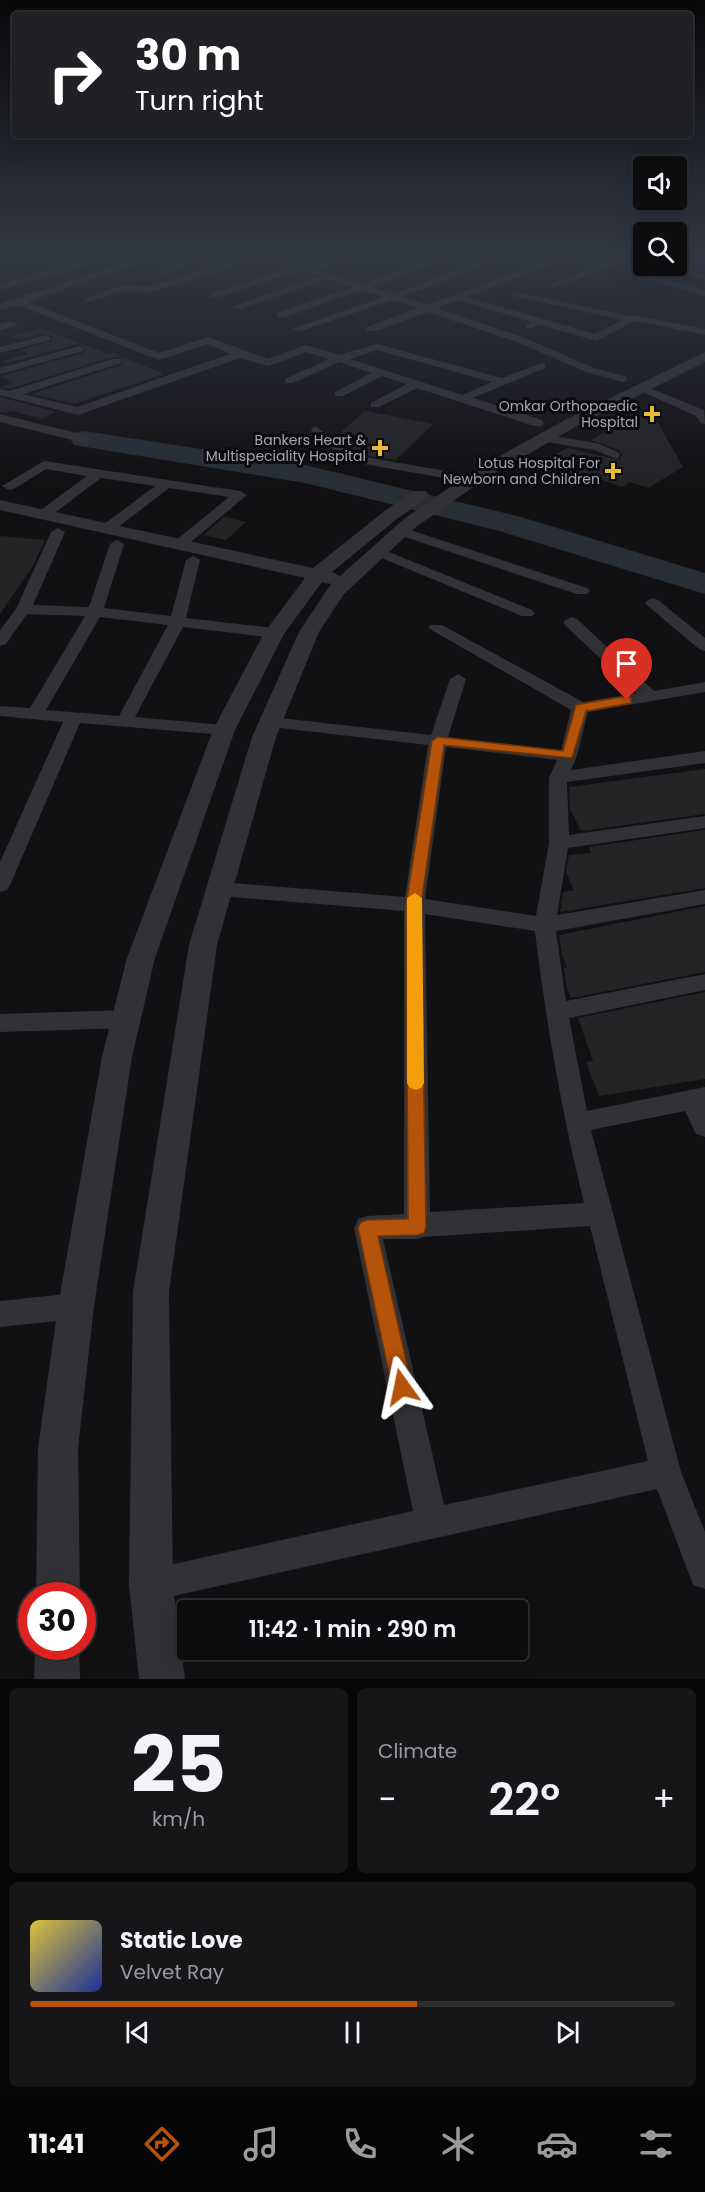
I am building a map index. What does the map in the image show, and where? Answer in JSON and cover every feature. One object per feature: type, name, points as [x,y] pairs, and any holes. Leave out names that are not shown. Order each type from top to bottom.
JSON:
[{"type":"street","points":[[86,328],[159,357],[208,340],[240,354],[269,363],[306,348],[462,399],[541,430]]},
{"type":"street","points":[[488,328],[590,370],[623,379]]},
{"type":"street","points":[[511,336],[527,328]]},
{"type":"street","points":[[563,328],[596,338],[613,328]]},
{"type":"street","points":[[688,328],[705,332]]},
{"type":"street","points":[[0,350],[46,338]]},
{"type":"street","points":[[688,346],[705,339]]},
{"type":"street","points":[[289,381],[338,358],[377,347],[503,382]]},
{"type":"street","points":[[0,371],[79,349]]},
{"type":"street","points":[[5,393],[78,411],[240,354]]},
{"type":"street","points":[[518,435],[541,430],[642,388],[705,357]]},
{"type":"street","points":[[5,393],[117,361]]},
{"type":"street","points":[[462,399],[541,366]]},
{"type":"street","points":[[602,390],[641,370]]},
{"type":"street","points":[[339,394],[381,372]]},
{"type":"street","points":[[375,405],[416,384]]},
{"type":"street","points":[[642,388],[700,413],[705,420]]},
{"type":"street","points":[[395,530],[430,489],[454,478],[479,475],[541,430],[553,414]]},
{"type":"street","points":[[0,418],[84,438]]},
{"type":"street","points":[[9,486],[44,465],[240,495],[180,544]]},
{"type":"street","points":[[43,515],[99,473]]},
{"type":"street","points":[[58,1582],[58,1448],[76,1306],[117,1057],[141,958],[213,766],[224,730],[274,633],[327,583],[395,530],[454,478]]},
{"type":"street","points":[[36,713],[94,612],[112,536],[166,484]]},
{"type":"street","points":[[0,505],[43,515],[193,560],[327,583]]},
{"type":"street","points":[[0,519],[58,532],[180,544],[327,583]]},
{"type":"street","points":[[395,530],[582,591]]},
{"type":"street","points":[[395,530],[527,613]]},
{"type":"street","points":[[0,641],[23,609],[58,532]]},
{"type":"street","points":[[124,722],[178,621],[193,560]]},
{"type":"street","points":[[162,1679],[151,1585],[151,1292],[203,945],[271,722],[327,583]]},
{"type":"street","points":[[653,603],[705,646]]},
{"type":"street","points":[[23,609],[94,612],[274,633]]},
{"type":"street","points":[[571,622],[650,696]]},
{"type":"street","points":[[436,628],[580,708],[705,687]]},
{"type":"street","points":[[417,1227],[414,905],[438,741],[458,680]]},
{"type":"street","points":[[580,708],[568,756],[558,778],[560,843],[545,925],[556,1012],[577,1123],[666,1472],[705,1574]]},
{"type":"street","points":[[0,711],[224,730]]},
{"type":"street","points":[[0,885],[74,716]]},
{"type":"street","points":[[271,722],[568,756]]},
{"type":"street","points":[[558,778],[705,757]]},
{"type":"street","points":[[560,843],[705,822]]},
{"type":"street","points":[[219,889],[414,905],[545,925],[705,897]]},
{"type":"street","points":[[556,1012],[705,982]]},
{"type":"street","points":[[0,1023],[127,1019]]},
{"type":"street","points":[[577,1123],[698,1098],[705,1127]]},
{"type":"street","points":[[432,1524],[367,1228],[417,1227],[600,1214]]},
{"type":"street","points":[[0,1314],[76,1306]]},
{"type":"street","points":[[151,1585],[666,1472]]},
{"type":"street","points":[[57,1660],[57,1679]]},
{"type":"lane","points":[[315,430],[350,458],[454,478]]},
{"type":"lane","points":[[541,430],[616,455]]},
{"type":"building","points":[[40,328],[108,354],[113,353],[123,357],[112,357],[9,389],[0,387],[13,383],[1,376],[84,353],[86,350],[78,344],[8,363],[3,361],[28,354],[20,350],[52,341],[52,336],[45,333],[20,340],[12,336]]},
{"type":"building","points":[[123,357],[164,374],[74,404],[31,394],[122,365]]},
{"type":"building","points":[[0,397],[56,412],[41,419],[12,411],[0,412]]},
{"type":"building","points":[[365,411],[433,424],[396,460],[352,453],[334,438]]},
{"type":"building","points":[[634,415],[658,423],[683,467],[648,488],[630,482],[622,487],[582,473],[576,476],[540,463],[567,448],[619,460],[622,455],[619,450],[591,440]]},
{"type":"building","points":[[224,517],[246,522],[226,540],[203,535]]},
{"type":"building","points":[[0,536],[45,540],[33,566],[0,614]]},
{"type":"building","points":[[705,769],[705,814],[581,831],[570,809],[569,787]]},
{"type":"building","points":[[705,830],[705,888],[560,912],[563,892],[574,890],[566,872],[569,855],[591,853],[589,847]]},
{"type":"building","points":[[705,906],[705,972],[571,998],[566,986],[564,968],[567,967],[562,955],[559,935]]},
{"type":"building","points":[[705,992],[705,1079],[599,1096],[586,1062],[593,1061],[578,1018]]},
{"type":"waterway","points":[[84,439],[305,474],[510,524],[705,584]]},
{"type":"slow traffic","points":[[415,898],[416,1083]]},
{"type":"place","name":"Omkar Orthopaedic Hospital","points":[[652,414]]},
{"type":"place","name":"Bankers Heart & Multispeciality Hospital","points":[[380,448]]},
{"type":"place","name":"Lotus Hospital For Newborn and Children","points":[[613,471]]},
{"type":"route","points":[[402,1387],[367,1228],[417,1227],[414,905],[438,741],[568,756],[580,708],[627,700]]}]
